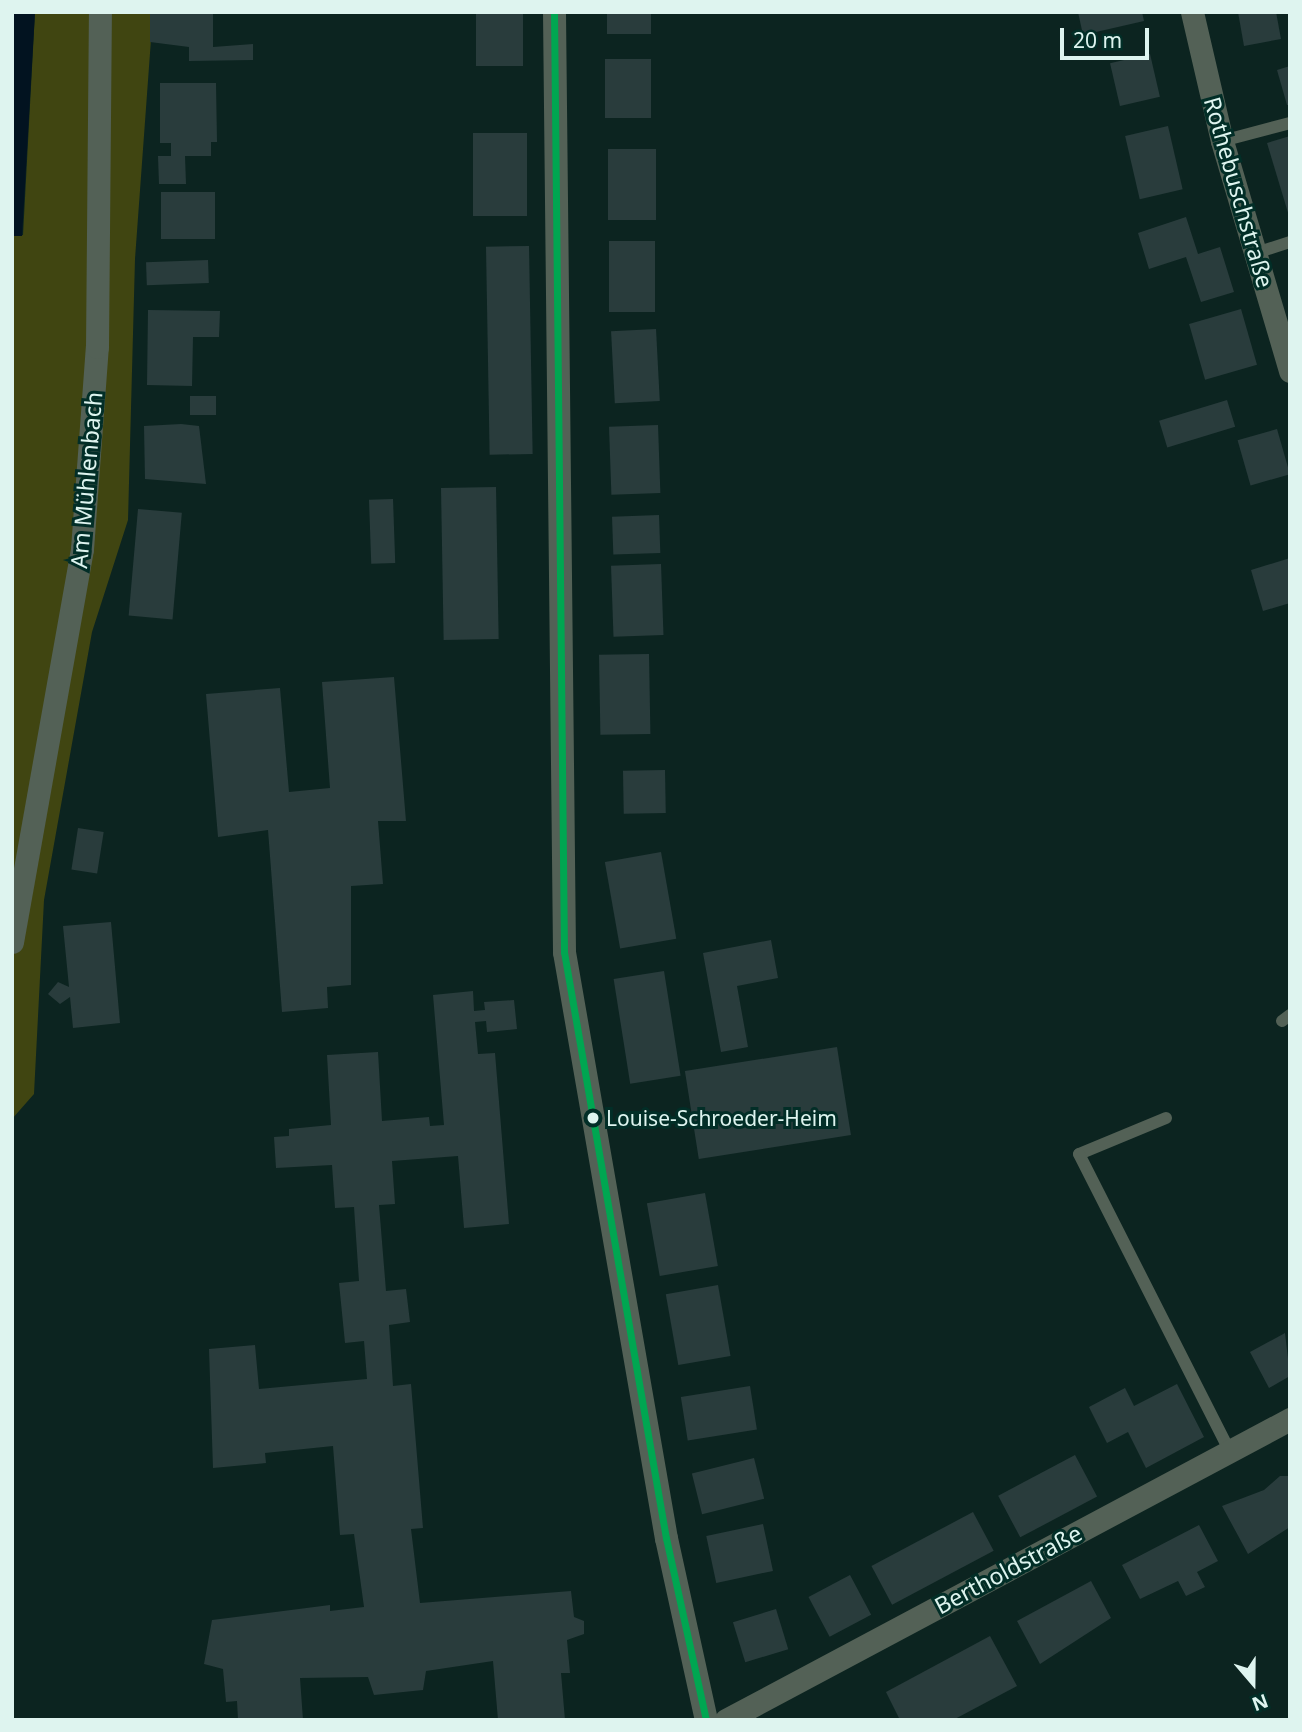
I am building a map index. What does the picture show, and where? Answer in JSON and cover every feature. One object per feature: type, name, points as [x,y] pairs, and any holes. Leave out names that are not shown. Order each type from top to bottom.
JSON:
[{"type":"street","name":"Am Mühlenbach","points":[[12,942],[82,549],[97,347],[100,12]]},
{"type":"street","points":[[554,12],[564,952],[669,1550],[706,1720]]},
{"type":"street","name":"Rothebuschstraße","points":[[1192,12],[1222,141],[1290,371]]},
{"type":"street","name":"Bertholdstraße","points":[[726,1720],[1290,1419]]},
{"type":"lane","points":[[1222,141],[1290,122]]},
{"type":"lane","points":[[1256,253],[1290,242]]},
{"type":"lane","points":[[1166,1118],[1079,1154],[1230,1451]]},
{"type":"green space","points":[[35,12],[153,12],[135,259],[128,520],[92,632],[44,900],[34,1094],[12,1119],[12,236],[23,235]]},
{"type":"water","points":[[12,12],[35,12],[22,236],[12,236]]},
{"type":"building","points":[[150,12],[213,12],[213,47],[253,44],[253,60],[189,61],[189,47],[150,42]]},
{"type":"building","points":[[476,12],[523,12],[523,66],[476,66]]},
{"type":"building","points":[[607,12],[651,12],[651,34],[607,34]]},
{"type":"building","points":[[1078,12],[1142,12],[1144,21],[1083,35]]},
{"type":"building","points":[[1238,12],[1276,12],[1281,39],[1244,46]]},
{"type":"building","points":[[1150,54],[1160,97],[1120,106],[1110,63]]},
{"type":"building","points":[[605,59],[651,59],[651,118],[605,118]]},
{"type":"building","points":[[1290,66],[1290,105],[1287,105],[1277,70]]},
{"type":"building","points":[[160,83],[216,83],[217,142],[211,142],[211,156],[185,156],[186,184],[159,184],[158,156],[171,156],[171,143],[160,143]]},
{"type":"building","points":[[1168,126],[1183,189],[1140,199],[1125,136]]},
{"type":"building","points":[[473,133],[527,133],[527,216],[473,216]]},
{"type":"building","points":[[1290,136],[1290,216],[1289,216],[1267,143]]},
{"type":"building","points":[[608,149],[656,149],[656,220],[608,220]]},
{"type":"building","points":[[161,192],[215,192],[215,239],[161,239]]},
{"type":"building","points":[[1186,217],[1198,254],[1220,247],[1234,292],[1201,302],[1186,257],[1149,269],[1138,233]]},
{"type":"building","points":[[609,241],[655,241],[655,312],[609,312]]},
{"type":"building","points":[[529,246],[533,454],[490,455],[486,247]]},
{"type":"building","points":[[208,260],[209,283],[147,285],[146,262]]},
{"type":"building","points":[[1241,309],[1257,365],[1205,380],[1189,324]]},
{"type":"building","points":[[148,310],[220,311],[219,337],[193,337],[192,386],[147,385]]},
{"type":"building","points":[[656,329],[660,401],[615,403],[611,331]]},
{"type":"building","points":[[190,396],[216,396],[216,415],[190,415]]},
{"type":"building","points":[[1227,400],[1235,427],[1167,448],[1159,421]]},
{"type":"building","points":[[658,425],[660,493],[611,495],[609,427]]},
{"type":"building","points":[[144,426],[199,426],[206,484],[145,479]]},
{"type":"building","points":[[1277,429],[1290,474],[1251,485],[1238,440]]},
{"type":"building","points":[[496,487],[499,639],[444,640],[441,488]]},
{"type":"building","points":[[393,499],[395,563],[371,564],[369,500]]},
{"type":"building","points":[[138,509],[182,513],[173,619],[129,616]]},
{"type":"building","points":[[659,515],[660,553],[613,555],[612,517]]},
{"type":"building","points":[[1290,558],[1290,603],[1263,611],[1251,570]]},
{"type":"building","points":[[661,564],[663,635],[614,637],[611,566]]},
{"type":"building","points":[[649,654],[650,734],[600,735],[599,655]]},
{"type":"building","points":[[394,677],[406,821],[378,821],[383,884],[351,886],[351,985],[327,987],[328,1008],[282,1012],[268,830],[218,837],[206,694],[280,688],[289,792],[330,788],[322,682]]},
{"type":"building","points":[[665,770],[666,813],[624,814],[623,771]]},
{"type":"building","points":[[78,828],[104,832],[97,874],[71,869]]},
{"type":"building","points":[[661,852],[676,939],[620,949],[605,862]]},
{"type":"building","points":[[111,922],[120,1023],[73,1028],[70,997],[60,1004],[48,994],[58,982],[69,987],[63,926]]},
{"type":"building","points":[[771,940],[778,978],[737,986],[748,1047],[721,1052],[703,953]]},
{"type":"building","points":[[664,971],[681,1076],[630,1084],[614,979]]},
{"type":"building","points":[[473,991],[474,1011],[485,1010],[484,1002],[514,1000],[517,1029],[487,1032],[486,1021],[475,1022],[478,1054],[495,1053],[509,1224],[464,1228],[458,1156],[392,1161],[395,1204],[379,1205],[386,1291],[406,1289],[410,1322],[389,1325],[393,1386],[411,1384],[423,1528],[411,1529],[420,1603],[571,1591],[574,1617],[584,1621],[584,1634],[567,1640],[570,1673],[561,1673],[565,1720],[498,1720],[493,1661],[426,1671],[423,1690],[374,1695],[368,1677],[300,1678],[303,1720],[238,1720],[237,1701],[226,1702],[223,1669],[204,1664],[212,1620],[330,1605],[330,1611],[364,1607],[354,1534],[340,1535],[333,1446],[265,1453],[266,1463],[213,1468],[209,1349],[255,1345],[259,1389],[367,1379],[364,1341],[345,1343],[339,1283],[359,1281],[354,1207],[335,1208],[332,1165],[276,1168],[274,1137],[289,1136],[289,1129],[331,1125],[327,1055],[378,1052],[382,1121],[429,1117],[430,1126],[444,1125],[433,995]]},
{"type":"building","points":[[837,1047],[851,1135],[699,1159],[685,1071]]},
{"type":"building","points":[[705,1193],[718,1266],[660,1276],[647,1203]]},
{"type":"building","points":[[718,1285],[731,1356],[678,1365],[666,1294]]},
{"type":"building","points":[[1285,1333],[1290,1376],[1269,1388],[1250,1352]]},
{"type":"building","points":[[1177,1384],[1204,1437],[1146,1468],[1128,1432],[1107,1443],[1089,1407],[1125,1388],[1134,1406]]},
{"type":"building","points":[[750,1386],[757,1429],[688,1440],[681,1397]]},
{"type":"building","points":[[1075,1455],[1097,1496],[1020,1537],[998,1496]]},
{"type":"building","points":[[754,1458],[764,1499],[702,1514],[692,1473]]},
{"type":"building","points":[[1280,1476],[1290,1476],[1290,1527],[1248,1554],[1222,1506],[1264,1490]]},
{"type":"building","points":[[973,1512],[994,1551],[892,1605],[871,1566]]},
{"type":"building","points":[[763,1524],[773,1571],[716,1583],[706,1536]]},
{"type":"building","points":[[1199,1525],[1218,1561],[1197,1572],[1205,1587],[1186,1596],[1178,1581],[1140,1599],[1122,1565]]},
{"type":"building","points":[[850,1575],[871,1615],[830,1637],[809,1597]]},
{"type":"building","points":[[1091,1581],[1111,1618],[1040,1664],[1017,1621]]},
{"type":"building","points":[[776,1609],[788,1649],[745,1662],[733,1622]]},
{"type":"building","points":[[990,1636],[1017,1686],[953,1720],[900,1720],[886,1692]]},
{"type":"transit line","points":[[554,12],[564,952],[666,1538],[706,1720]]},
{"type":"place","name":"Louise-Schroeder-Heim","points":[[593,1118]]}]
